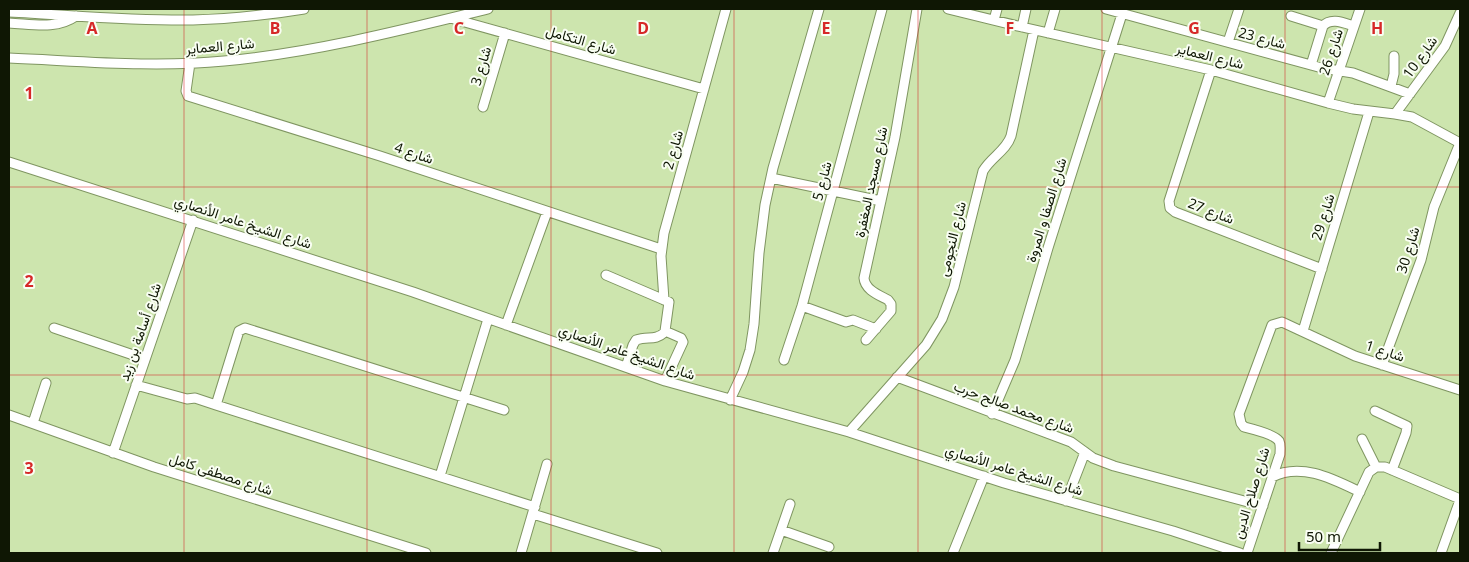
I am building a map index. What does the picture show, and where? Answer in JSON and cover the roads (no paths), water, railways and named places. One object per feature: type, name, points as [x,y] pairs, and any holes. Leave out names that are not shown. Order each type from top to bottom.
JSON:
[{"type":"street","points":[[9,12],[194,20],[266,15],[304,9]]},
{"type":"street","name":"شارع العماير","points":[[9,58],[158,65],[223,61],[287,53],[364,38],[451,18],[463,12],[488,9]]},
{"type":"street","name":"شارع 2","points":[[665,332],[670,305],[669,302],[664,300],[661,278],[661,249],[726,9]]},
{"type":"street","points":[[730,400],[743,372],[750,350],[754,324],[762,224],[770,178],[819,9]]},
{"type":"street","name":"شارع 5","points":[[784,360],[802,306],[882,9]]},
{"type":"street","name":"شارع مسجد المغفرة","points":[[866,340],[889,314],[892,307],[888,300],[868,288],[864,282],[901,106],[917,9]]},
{"type":"street","name":"شارع العماير","points":[[948,9],[969,11],[994,20],[1034,30],[1211,70],[1328,103],[1369,112],[1412,117],[1460,143]]},
{"type":"street","points":[[994,20],[997,9]]},
{"type":"street","points":[[1022,27],[1026,9]]},
{"type":"street","points":[[1048,33],[1054,9]]},
{"type":"street","name":"شارع 23","points":[[1106,9],[1126,12],[1311,65],[1353,72],[1410,94]]},
{"type":"street","points":[[1228,42],[1239,9]]},
{"type":"street","name":"شارع 26","points":[[1328,103],[1360,9]]},
{"type":"street","name":"شارع الصفا و المروة","points":[[992,414],[1015,360],[1111,47],[1126,12]]},
{"type":"street","name":"شارع 10","points":[[1395,114],[1445,46],[1460,13]]},
{"type":"street","points":[[9,23],[51,25],[69,21],[76,16]]},
{"type":"street","points":[[1291,16],[1323,26]]},
{"type":"street","name":"شارع التكامل","points":[[451,18],[704,89]]},
{"type":"street","points":[[1311,65],[1323,26],[1330,21],[1354,26]]},
{"type":"street","name":"شارع النجومى","points":[[849,432],[896,377],[926,346],[935,333],[948,305],[984,171],[991,159],[1005,147],[1011,136],[1034,30]]},
{"type":"street","name":"شارع 3","points":[[483,107],[505,33]]},
{"type":"street","points":[[1452,34],[1460,39]]},
{"type":"street","points":[[1391,86],[1394,74],[1394,56]]},
{"type":"street","name":"شارع 4","points":[[190,63],[186,91],[188,96],[380,156],[661,249]]},
{"type":"street","name":"شارع 27","points":[[1211,70],[1169,201],[1170,208],[1322,269]]},
{"type":"street","name":"شارع 29","points":[[1303,331],[1369,112]]},
{"type":"street","name":"شارع 30","points":[[1382,365],[1421,260],[1434,207],[1460,143]]},
{"type":"street","name":"شارع الشيخ عامر الأنصاري","points":[[9,162],[413,292],[665,381],[849,432],[1011,485],[1172,531],[1240,553]]},
{"type":"street","points":[[770,178],[881,200]]},
{"type":"street","points":[[506,325],[547,212]]},
{"type":"street","name":"شارع أسامة بن زيد","points":[[113,453],[193,220]]},
{"type":"street","points":[[606,275],[664,300]]},
{"type":"street","points":[[802,306],[846,322],[853,320],[876,329]]},
{"type":"street","points":[[440,476],[488,319]]},
{"type":"street","name":"شارع صلاح الدين","points":[[1247,553],[1280,454],[1279,442],[1272,436],[1244,426],[1239,419],[1239,414],[1270,328],[1275,323],[1282,322],[1303,331]]},
{"type":"street","points":[[54,328],[145,359]]},
{"type":"street","points":[[216,404],[239,331],[245,328],[504,410]]},
{"type":"street","name":"شارع 1","points":[[1303,331],[1355,356],[1460,390]]},
{"type":"street","points":[[626,367],[636,340],[657,338],[665,332],[681,338],[683,342],[665,381]]},
{"type":"street","name":"شارع محمد صالح حرب","points":[[896,377],[1070,442],[1093,458],[1114,466],[1263,506]]},
{"type":"street","points":[[33,423],[46,383]]},
{"type":"street","points":[[136,384],[187,399],[195,398],[216,404],[440,476],[534,511],[657,553]]},
{"type":"street","points":[[1375,411],[1407,426],[1392,470]]},
{"type":"street","name":"شارع مصطفى كامل","points":[[9,415],[113,453],[426,553]]},
{"type":"street","points":[[1362,439],[1376,467]]},
{"type":"street","points":[[1066,501],[1085,452]]},
{"type":"street","points":[[521,553],[548,464]]},
{"type":"street","points":[[1331,553],[1369,472],[1376,467],[1385,467],[1460,500],[1441,553]]},
{"type":"street","points":[[1272,477],[1289,470],[1309,472],[1360,492]]},
{"type":"street","points":[[953,553],[984,476]]},
{"type":"street","points":[[773,553],[790,504]]},
{"type":"street","points":[[1451,526],[1460,530]]},
{"type":"street","points":[[781,530],[829,547]]}]
